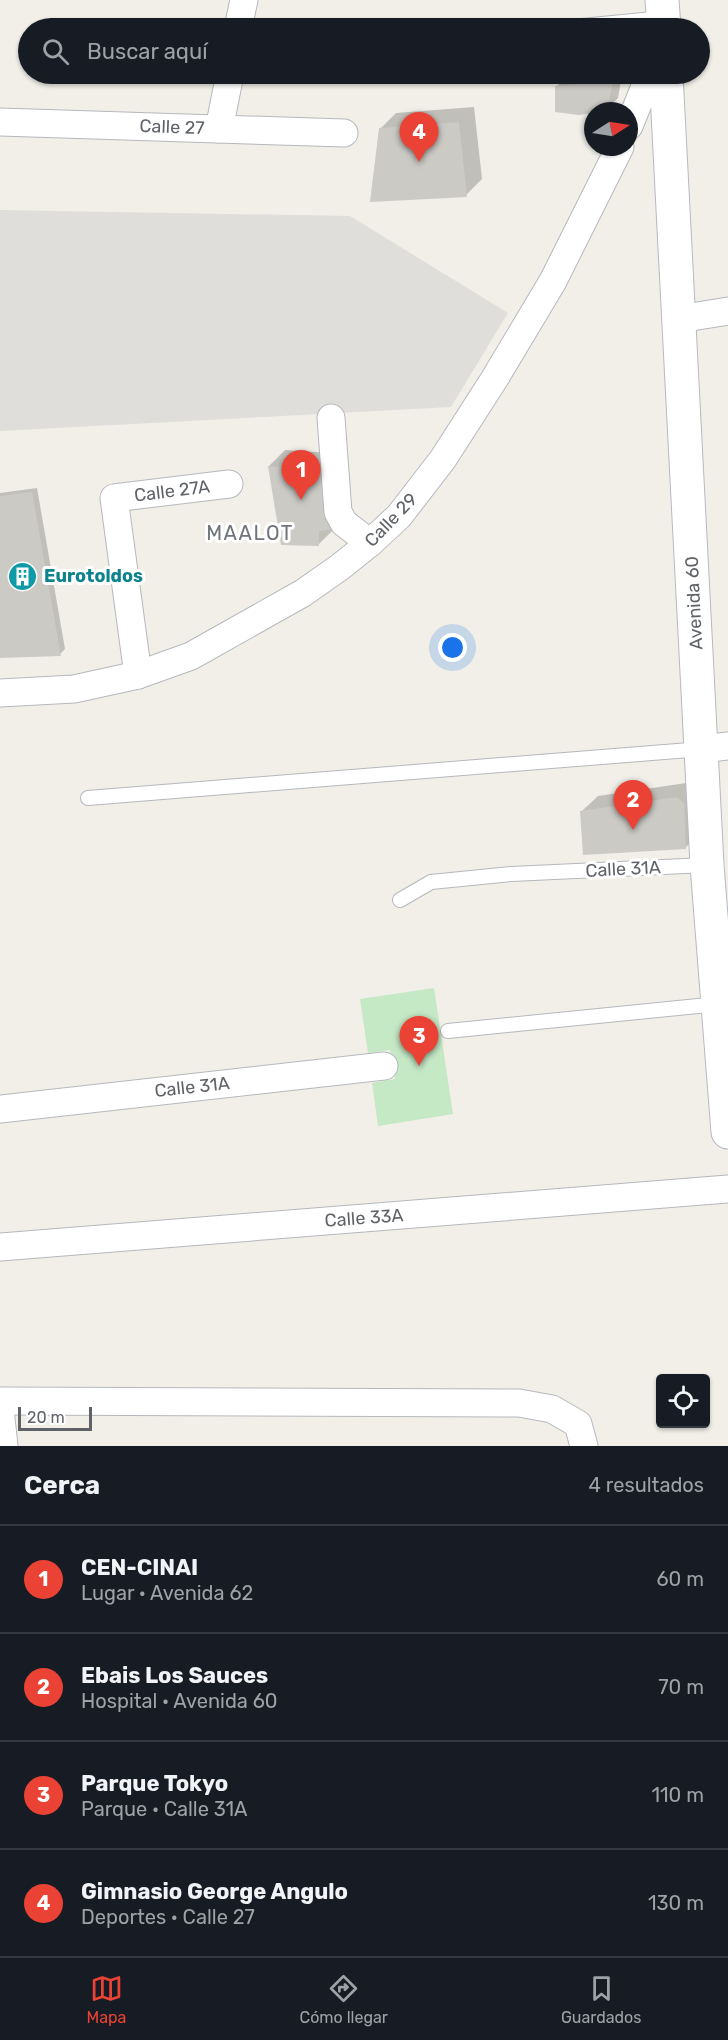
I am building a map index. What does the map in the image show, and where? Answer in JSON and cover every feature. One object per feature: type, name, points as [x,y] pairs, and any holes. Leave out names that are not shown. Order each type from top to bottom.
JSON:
[{"type":"street","points":[[240,18],[244,0]]},
{"type":"street","points":[[219,129],[228,84]]},
{"type":"street","points":[[638,104],[646,84]]},
{"type":"street","name":"Avenida 60","points":[[667,84],[679,319],[715,747],[707,865],[728,1132]]},
{"type":"street","name":"Calle 27","points":[[0,122],[344,133]]},
{"type":"street","name":"Calle 29","points":[[0,693],[74,689],[138,675],[191,656],[303,593],[370,543],[399,516],[443,459],[495,378],[553,281],[616,156]]},
{"type":"street","points":[[679,319],[728,311]]},
{"type":"street","points":[[331,418],[338,512],[344,524],[370,543]]},
{"type":"street","name":"Calle 27A","points":[[138,675],[114,498],[229,484]]},
{"type":"street","name":"Calle 31A","points":[[0,1109],[384,1066]]},
{"type":"street","name":"Calle 33A","points":[[0,1247],[728,1189]]},
{"type":"street","points":[[0,1401],[519,1403],[552,1408],[581,1435]]},
{"type":"street","points":[[0,1410],[4,1446]]},
{"type":"lane","points":[[646,18],[663,16]]},
{"type":"lane","points":[[88,798],[715,747]]},
{"type":"lane","name":"Calle 31A","points":[[400,900],[431,882],[511,874],[707,865]]},
{"type":"lane","points":[[448,1032],[718,1004]]},
{"type":"shaded area","points":[[0,210],[350,216],[508,313],[451,407],[0,431]]},
{"type":"green space","points":[[434,988],[453,1114],[378,1126],[372,1083],[395,1079],[390,1050],[368,1053],[360,999]]},
{"type":"building","points":[[612,84],[609,102],[584,102],[584,114],[555,112],[555,86]]},
{"type":"building","points":[[459,122],[467,197],[370,202],[379,128]]},
{"type":"building","points":[[268,466],[330,470],[330,530],[319,531],[319,546],[281,545]]},
{"type":"building","name":"Eurotoldos","points":[[32,492],[61,656],[0,658],[0,496]]},
{"type":"building","points":[[677,797],[684,803],[686,849],[583,855],[580,811]]},
{"type":"place","name":"Gimnasio George Angulo","points":[[419,162]]},
{"type":"place","name":"CEN-CINAI","points":[[301,500]]},
{"type":"place","name":"Eurotoldos","points":[[23,576]]},
{"type":"place","name":"Ebais Los Sauces","points":[[633,830]]},
{"type":"place","name":"Parque Tokyo","points":[[419,1066]]},
{"type":"district","name":"MAALOT","points":[[250,533]]}]
